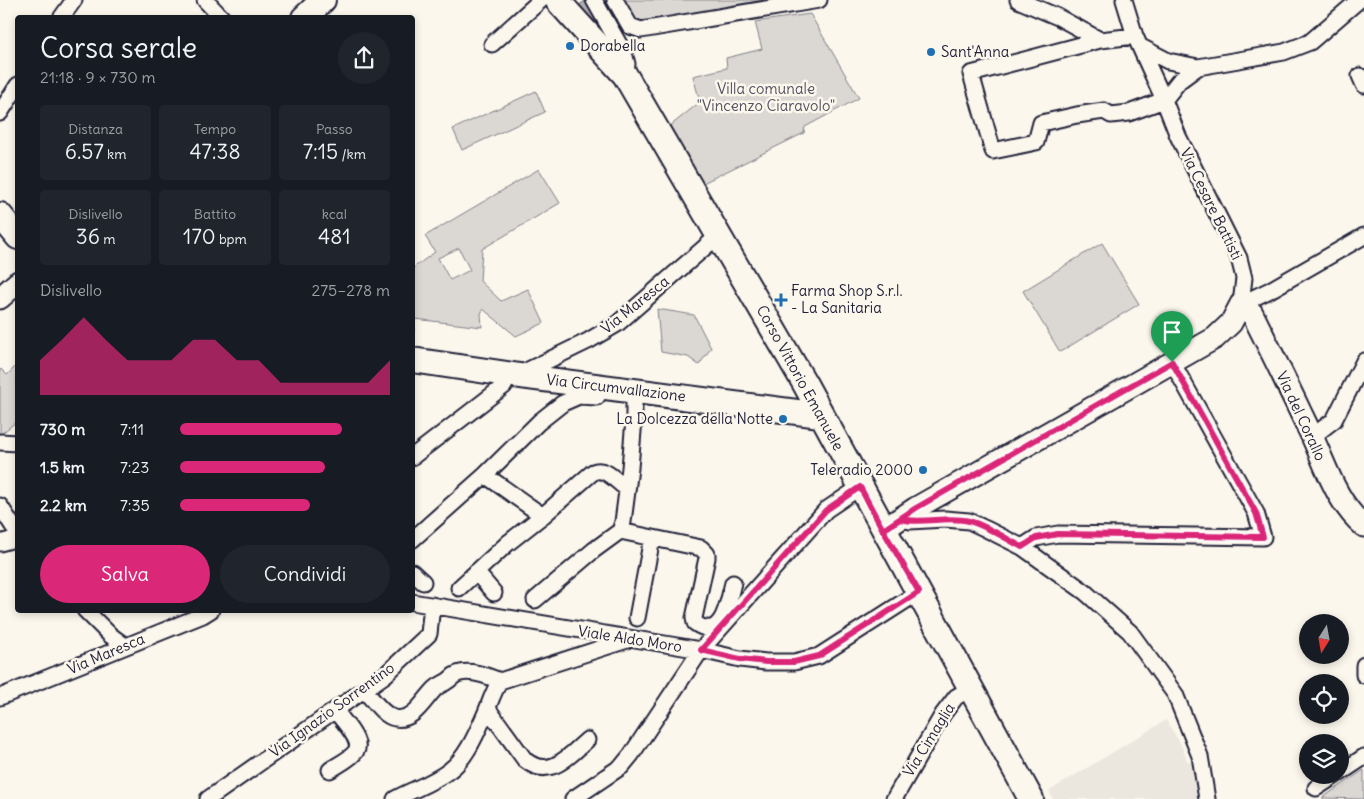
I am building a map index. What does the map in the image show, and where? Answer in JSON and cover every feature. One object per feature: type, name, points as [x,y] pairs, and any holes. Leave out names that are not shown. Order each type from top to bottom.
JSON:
[{"type":"main road","points":[[307,15],[323,0]]},
{"type":"main road","name":"Corso Vittorio Emanuele","points":[[557,0],[625,75],[719,235],[860,487],[891,524],[919,592],[1031,799]]},
{"type":"main road","points":[[0,215],[15,233]]},
{"type":"main road","name":"Via Circumvallazione","points":[[415,360],[514,374],[634,396],[820,414]]},
{"type":"street","points":[[63,15],[74,0]]},
{"type":"street","points":[[205,0],[219,15]]},
{"type":"street","points":[[492,44],[541,0]]},
{"type":"street","points":[[594,0],[624,53],[628,64],[625,75]]},
{"type":"street","points":[[615,0],[630,26],[642,30],[819,0]]},
{"type":"street","points":[[1018,0],[1058,17],[1100,40]]},
{"type":"street","name":"Via Cesare Battisti","points":[[891,524],[1215,338],[1231,323],[1241,304],[1244,278],[1239,258],[1189,160],[1138,42],[1124,0]]},
{"type":"street","points":[[1198,67],[1179,81],[1164,100],[1129,113],[1112,116],[1104,111],[1041,123],[1036,142],[993,151],[971,74],[1100,40],[1138,42],[1168,60],[1198,67],[1284,52],[1310,42],[1359,0]]},
{"type":"street","points":[[0,113],[15,90]]},
{"type":"street","name":"Via Maresca","points":[[415,455],[504,386],[514,374],[588,341],[617,324],[719,235]]},
{"type":"street","points":[[1241,304],[1286,281],[1364,236]]},
{"type":"street","name":"Via del Corallo","points":[[1241,304],[1252,313],[1312,436],[1334,489],[1349,511],[1364,526]]},
{"type":"street","points":[[1312,436],[1334,420],[1364,361]]},
{"type":"street","points":[[1022,547],[1036,538],[1058,534],[1263,537],[1256,513],[1172,362]]},
{"type":"street","points":[[415,537],[485,475],[539,422],[573,398],[587,396],[634,396],[629,474],[624,522],[620,531],[594,550],[535,600]]},
{"type":"street","points":[[0,442],[15,443]]},
{"type":"street","points":[[459,588],[508,542],[543,516],[593,472],[598,470],[605,471],[622,485]]},
{"type":"street","points":[[485,475],[543,516]]},
{"type":"street","points":[[574,799],[622,766],[631,756],[701,650],[826,510],[860,487]]},
{"type":"street","points":[[0,506],[15,531]]},
{"type":"street","points":[[891,524],[945,519],[969,521],[1022,547],[1085,592],[1130,632],[1175,694],[1200,756],[1207,799]]},
{"type":"street","points":[[620,531],[701,548],[707,554],[694,618],[695,623],[700,626],[711,628],[719,624],[723,618],[733,583]]},
{"type":"street","points":[[0,543],[15,537]]},
{"type":"street","points":[[637,618],[652,538]]},
{"type":"street","points":[[476,572],[494,593]]},
{"type":"street","name":"Viale Aldo Moro","points":[[415,603],[701,650],[740,659],[766,662],[794,662],[819,656],[919,592]]},
{"type":"street","name":"Via Ignazio Sorrentino","points":[[208,799],[384,675],[430,634],[432,606]]},
{"type":"street","points":[[88,613],[110,636],[125,646]]},
{"type":"street","name":"Via Maresca","points":[[0,696],[206,613]]},
{"type":"street","points":[[395,799],[428,784],[450,770],[464,755],[488,709],[494,689],[500,681],[631,639]]},
{"type":"street","points":[[1364,665],[1364,675]]},
{"type":"street","points":[[364,690],[384,712],[393,718],[402,718],[412,714],[437,687],[461,673],[479,674],[500,681]]},
{"type":"street","name":"Via Cimaglia","points":[[894,799],[943,714],[956,697],[971,688]]},
{"type":"street","points":[[488,709],[525,760],[533,766],[553,767],[563,761],[587,740]]},
{"type":"street","points":[[330,770],[356,753],[358,746],[356,739],[335,710]]},
{"type":"street","points":[[1349,767],[1364,758]]},
{"type":"street","points":[[1316,788],[1322,784]]},
{"type":"shaded area","points":[[585,1],[600,28],[599,30],[574,8]]},
{"type":"shaded area","points":[[1166,720],[1180,743],[1188,762],[1192,762],[1199,799],[1053,799],[1049,791]]},
{"type":"green space","points":[[621,0],[765,0],[644,25],[635,22]]},
{"type":"green space","name":"Villa comunale \"Vincenzo Ciaravolo\"","points":[[810,14],[859,98],[805,127],[804,133],[701,184],[670,126],[700,102],[693,76],[727,68],[726,58],[762,49],[755,22]]},
{"type":"green space","points":[[536,91],[545,112],[462,150],[453,129]]},
{"type":"green space","points":[[539,169],[560,203],[482,249],[480,281],[501,301],[528,289],[544,323],[516,336],[483,309],[481,314],[482,327],[415,319],[415,267],[435,252],[425,236]],"holes":[[[459,248],[470,270],[450,280],[438,258]]]},
{"type":"green space","points":[[1102,243],[1139,304],[1060,352],[1023,291]]},
{"type":"green space","points":[[657,309],[694,315],[711,348],[699,365],[688,357],[661,352]]},
{"type":"green space","points":[[15,367],[15,423],[0,435],[0,370],[7,375]]},
{"type":"green space","points":[[1364,770],[1364,799],[1322,798],[1343,784],[1349,784],[1349,780]]},
{"type":"place","name":"Dorabella","points":[[570,46]]},
{"type":"place","name":"Sant'Anna","points":[[931,52]]},
{"type":"place","name":"Farma Shop S.r.l. - La Sanitaria","points":[[781,300]]},
{"type":"place","name":"La Dolcezza della Notte","points":[[783,419]]},
{"type":"place","name":"Teleradio 2000","points":[[923,470]]},
{"type":"route","points":[[1172,362],[916,508],[883,530],[860,487],[826,510],[701,650],[740,659],[766,662],[794,662],[819,656],[919,592],[883,530],[900,519],[910,522],[945,519],[969,521],[1022,547],[1036,538],[1058,534],[1263,537],[1256,513],[1172,362]]}]
